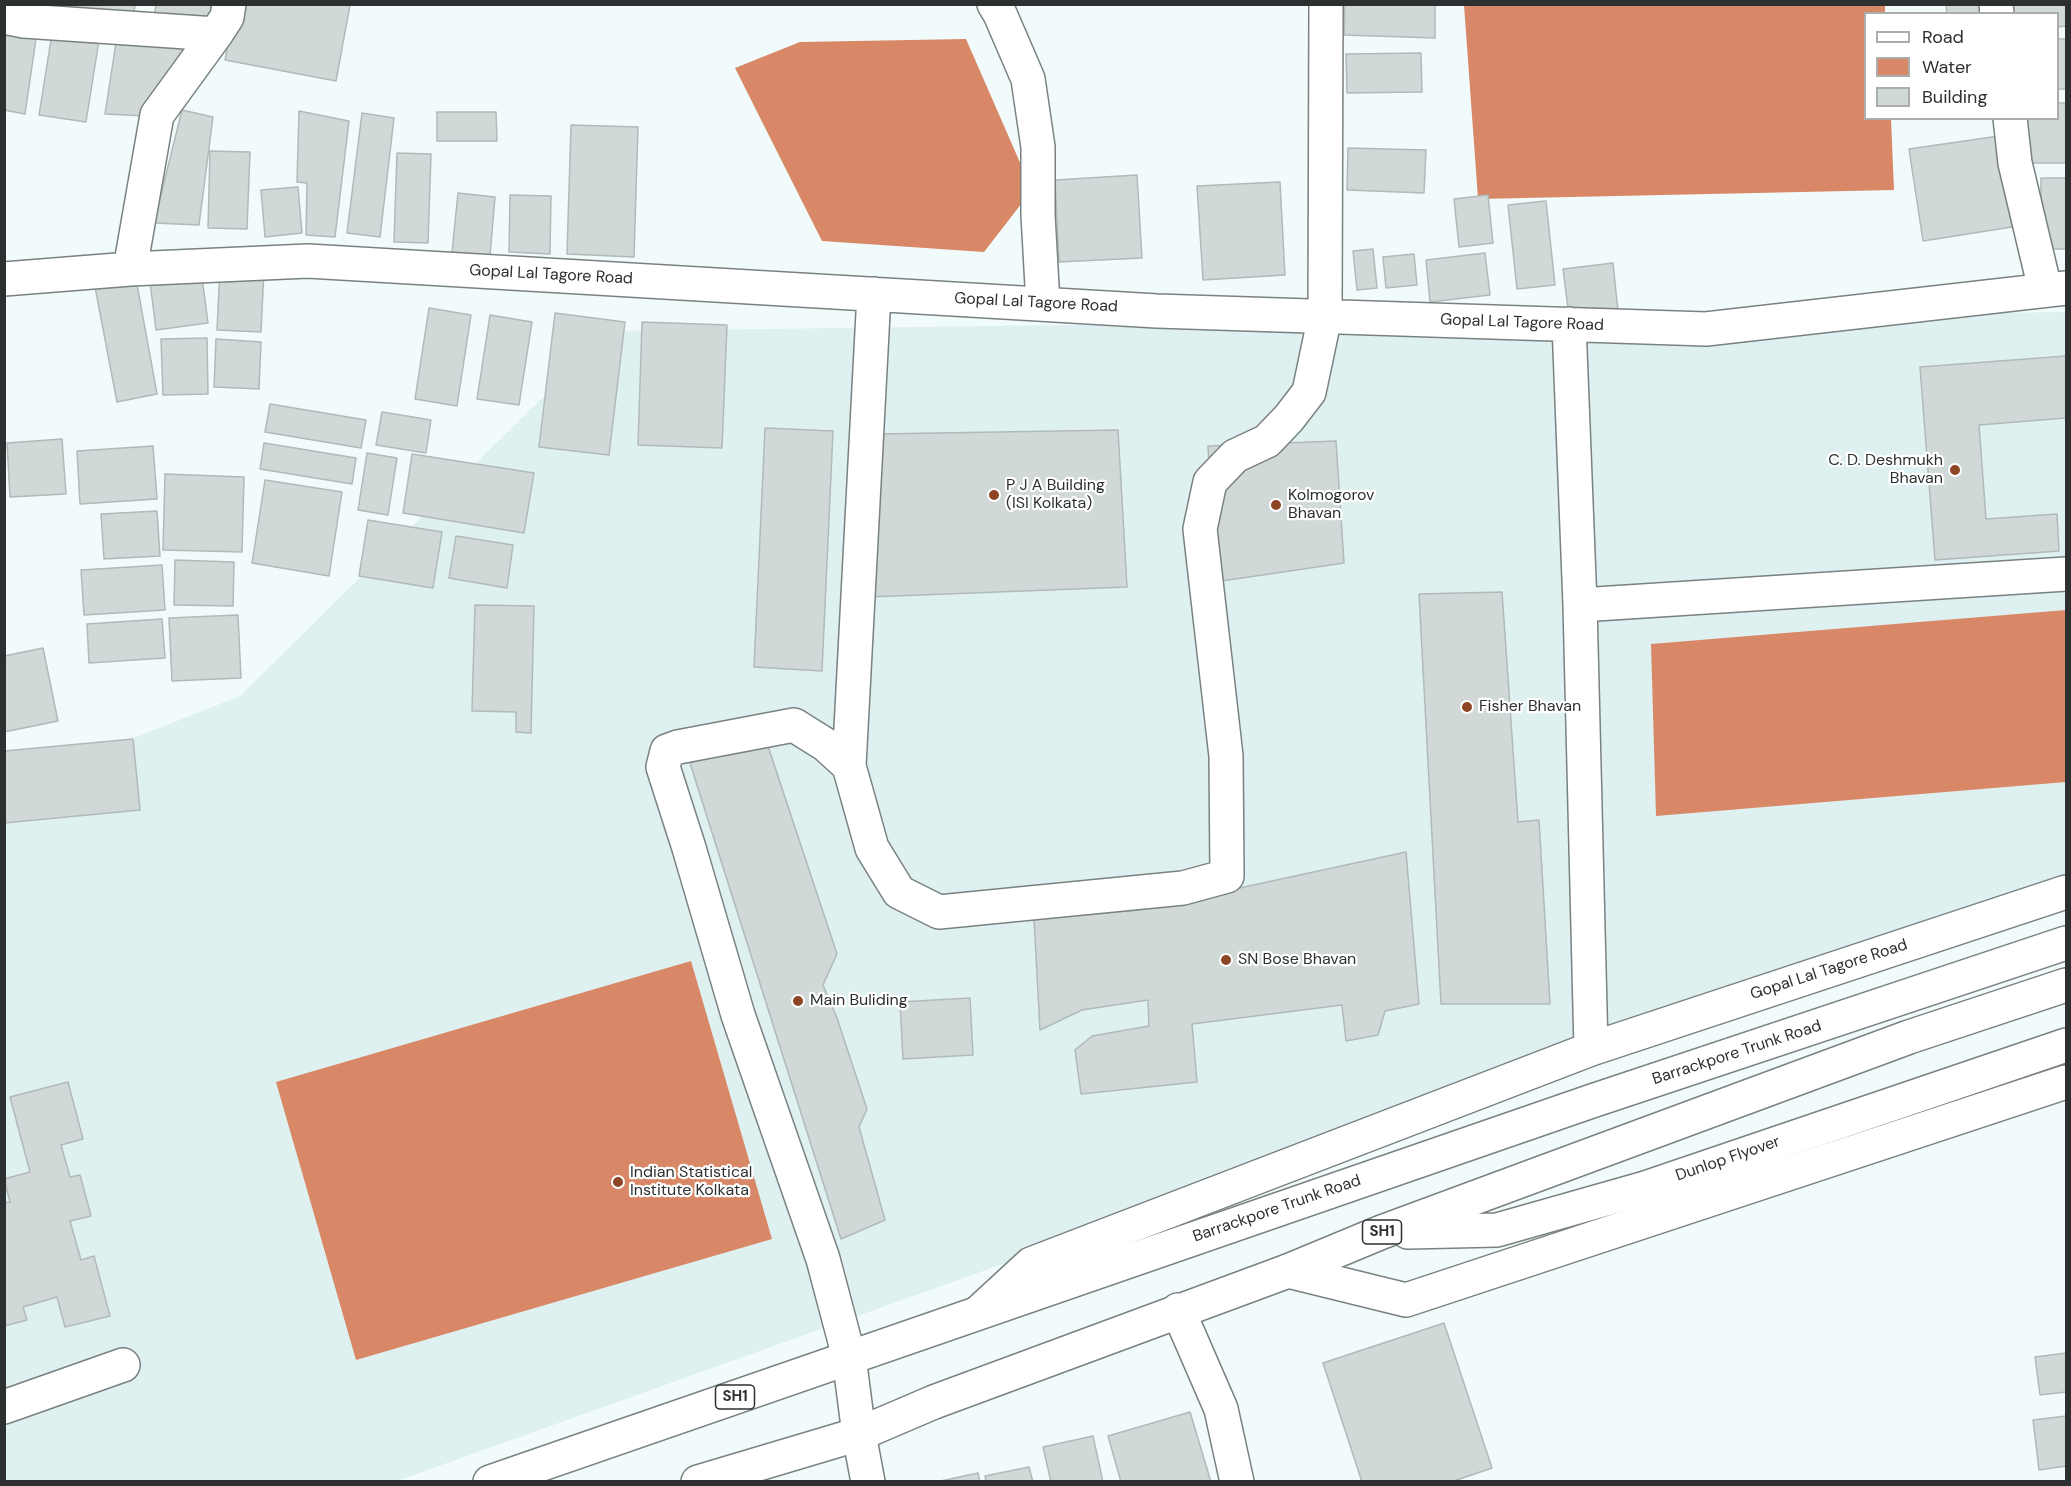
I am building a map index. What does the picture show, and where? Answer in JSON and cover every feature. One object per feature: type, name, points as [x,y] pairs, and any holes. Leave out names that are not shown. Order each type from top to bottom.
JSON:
[{"type":"street","points":[[130,269],[157,115],[216,34],[227,17],[229,4]]},
{"type":"street","points":[[994,4],[1028,79],[1038,147],[1038,215],[1043,304]]},
{"type":"street","points":[[874,294],[849,766],[872,848],[899,892],[939,912],[1184,888],[1227,876],[1226,756],[1200,529],[1210,482],[1235,456],[1267,441],[1309,392],[1325,316],[1326,4]]},
{"type":"street","points":[[4,17],[24,21],[216,34]]},
{"type":"street","points":[[2010,120],[2015,164],[2056,288]]},
{"type":"street","name":"Gopal Lal Tagore Road","points":[[4,279],[130,269],[308,261],[1157,310],[1706,329],[2056,288]]},
{"type":"street","points":[[1569,324],[1580,605],[1591,1049]]},
{"type":"street","points":[[1580,605],[2067,574]]},
{"type":"street","points":[[849,766],[826,745],[794,725],[678,747],[667,752],[663,767],[738,1015],[823,1259],[849,1357],[868,1482]]},
{"type":"street","name":"Gopal Lal Tagore Road","points":[[979,1312],[1031,1263],[1591,1049],[2067,892]]},
{"type":"street","name":"Barrackpore Trunk Road","points":[[490,1482],[1581,1104],[2067,943]]},
{"type":"street","name":"SH1","points":[[698,1482],[859,1434],[934,1402],[1288,1270],[1382,1232],[1909,1037],[2067,985]]},
{"type":"street","name":"Dunlop Flyover","points":[[1382,1232],[1497,1230],[1645,1188],[2067,1045]]},
{"type":"street","points":[[1288,1270],[1406,1300],[2067,1082]]},
{"type":"street","points":[[1178,1310],[1221,1409],[1237,1482]]},
{"type":"street","points":[[4,1407],[123,1365]]},
{"type":"shaded area","name":"Indian Statistical Institute Kolkata","points":[[2066,312],[2066,883],[397,1481],[5,1482],[5,789],[240,696],[610,331]]},
{"type":"water","points":[[1464,5],[1885,5],[1885,12],[1864,12],[1864,120],[1891,120],[1894,190],[1478,199]]},
{"type":"water","points":[[966,39],[1032,190],[984,252],[822,241],[735,68],[800,42]]},
{"type":"water","points":[[2066,610],[2066,782],[1656,816],[1651,644]]},
{"type":"water","points":[[691,961],[772,1239],[356,1360],[276,1082]]},
{"type":"building","points":[[24,4],[135,4],[133,23]]},
{"type":"building","points":[[156,4],[219,4],[215,28],[154,18]]},
{"type":"building","points":[[235,4],[350,5],[336,81],[225,60]]},
{"type":"building","points":[[1345,4],[1435,4],[1435,38],[1344,35]]},
{"type":"building","points":[[1946,4],[1989,4],[1989,12],[1947,12]]},
{"type":"building","points":[[2011,4],[2066,4],[2066,26],[2059,27],[2059,12],[2012,12]]},
{"type":"building","points":[[4,27],[37,32],[25,114],[4,110]]},
{"type":"building","points":[[53,27],[100,34],[86,122],[39,115]]},
{"type":"building","points":[[118,30],[197,42],[146,116],[105,114]]},
{"type":"building","points":[[2059,39],[2066,39],[2066,89],[2059,89]]},
{"type":"building","points":[[1421,53],[1422,92],[1347,93],[1346,54]]},
{"type":"building","points":[[2059,103],[2066,103],[2066,163],[2027,163],[2027,120],[2059,120]]},
{"type":"building","points":[[182,110],[213,117],[199,225],[154,223]]},
{"type":"building","points":[[299,111],[349,121],[335,237],[306,235],[307,183],[297,182]]},
{"type":"building","points":[[437,112],[496,112],[497,141],[437,141]]},
{"type":"building","points":[[362,113],[394,118],[380,237],[347,233]]},
{"type":"building","points":[[571,125],[638,127],[634,257],[567,254]]},
{"type":"building","points":[[1999,136],[2012,227],[1923,241],[1909,149]]},
{"type":"building","points":[[1348,148],[1426,150],[1424,193],[1347,190]]},
{"type":"building","points":[[210,151],[250,152],[247,229],[208,228]]},
{"type":"building","points":[[397,153],[431,154],[428,243],[394,242]]},
{"type":"building","points":[[1137,175],[1142,258],[1059,262],[1055,180]]},
{"type":"building","points":[[2041,178],[2066,178],[2066,249],[2041,249]]},
{"type":"building","points":[[1280,182],[1285,275],[1203,280],[1197,186]]},
{"type":"building","points":[[298,187],[302,233],[265,237],[261,190]]},
{"type":"building","points":[[458,193],[495,197],[490,256],[452,252]]},
{"type":"building","points":[[510,195],[551,196],[550,254],[509,252]]},
{"type":"building","points":[[1488,195],[1493,243],[1459,247],[1454,199]]},
{"type":"building","points":[[1546,201],[1555,285],[1517,289],[1508,205]]},
{"type":"building","points":[[1373,249],[1377,288],[1357,290],[1353,251]]},
{"type":"building","points":[[1485,253],[1490,295],[1430,302],[1426,260]]},
{"type":"building","points":[[1414,254],[1417,285],[1386,288],[1383,257]]},
{"type":"building","points":[[1613,263],[1618,311],[1569,316],[1563,269]]},
{"type":"building","points":[[220,267],[264,270],[261,332],[217,330]]},
{"type":"building","points":[[202,277],[208,323],[156,330],[150,282]]},
{"type":"building","points":[[136,279],[157,394],[117,402],[95,287]]},
{"type":"building","points":[[429,308],[471,315],[457,406],[415,399]]},
{"type":"building","points":[[555,313],[625,322],[609,455],[539,447]]},
{"type":"building","points":[[490,315],[532,322],[519,405],[477,399]]},
{"type":"building","points":[[642,322],[727,325],[722,448],[638,445]]},
{"type":"building","points":[[207,338],[208,394],[163,395],[161,339]]},
{"type":"building","points":[[216,339],[261,342],[259,389],[214,387]]},
{"type":"building","name":"C. D. Deshmukh Bhavan","points":[[2066,356],[2066,418],[1979,425],[1986,519],[2057,514],[2059,551],[1935,560],[1920,367]]},
{"type":"building","points":[[270,404],[366,420],[361,448],[265,432]]},
{"type":"building","points":[[382,412],[431,420],[426,453],[376,445]]},
{"type":"building","points":[[765,428],[833,431],[822,671],[754,667]]},
{"type":"building","points":[[1118,430],[1127,587],[869,597],[877,434]]},
{"type":"building","points":[[62,439],[66,494],[10,497],[7,443]]},
{"type":"building","name":"Kolmogorov Bhavan","points":[[1336,441],[1344,563],[1215,582],[1208,446]]},
{"type":"building","points":[[264,443],[356,458],[352,484],[260,469]]},
{"type":"building","points":[[153,446],[157,499],[80,504],[77,451]]},
{"type":"building","points":[[367,453],[397,458],[388,515],[358,510]]},
{"type":"building","points":[[412,454],[534,473],[524,533],[403,513]]},
{"type":"building","points":[[165,474],[244,477],[242,552],[163,550]]},
{"type":"building","points":[[265,480],[342,492],[329,576],[252,563]]},
{"type":"building","points":[[157,511],[160,556],[104,559],[101,514]]},
{"type":"building","points":[[368,520],[442,532],[433,588],[359,576]]},
{"type":"building","points":[[456,536],[513,545],[507,588],[449,578]]},
{"type":"building","points":[[175,560],[234,562],[233,606],[174,605]]},
{"type":"building","points":[[162,565],[165,610],[84,615],[81,570]]},
{"type":"building","name":"Fisher Bhavan","points":[[1502,592],[1518,822],[1539,820],[1550,1004],[1441,1004],[1419,594]]},
{"type":"building","points":[[475,605],[534,606],[531,733],[516,732],[516,712],[472,711]]},
{"type":"building","points":[[238,615],[241,678],[172,681],[169,618]]},
{"type":"building","points":[[162,619],[165,658],[89,663],[87,624]]},
{"type":"building","points":[[43,648],[58,721],[4,732],[4,656]]},
{"type":"building","points":[[133,739],[140,810],[4,823],[4,751]]},
{"type":"building","name":"Main Buliding","points":[[766,740],[837,954],[823,985],[837,1018],[867,1109],[859,1127],[885,1220],[841,1239],[690,763]]},
{"type":"building","name":"SN Bose Bhavan","points":[[1406,852],[1419,1004],[1385,1011],[1378,1035],[1346,1041],[1342,1005],[1192,1024],[1197,1082],[1081,1094],[1075,1050],[1092,1036],[1149,1026],[1148,1000],[1082,1010],[1040,1030],[1034,919],[1138,910]]},
{"type":"building","points":[[970,998],[973,1055],[903,1059],[900,1002]]},
{"type":"building","points":[[68,1082],[83,1139],[61,1145],[70,1177],[80,1175],[91,1216],[70,1221],[81,1260],[94,1256],[110,1316],[65,1327],[57,1297],[23,1307],[27,1320],[4,1326],[4,1203],[10,1202],[4,1179],[30,1172],[10,1097]]},
{"type":"building","points":[[1444,1323],[1492,1468],[1451,1482],[1362,1482],[1323,1363]]},
{"type":"building","points":[[2066,1353],[2066,1392],[2040,1395],[2035,1357]]},
{"type":"building","points":[[1190,1412],[1211,1482],[1121,1482],[1108,1436]]},
{"type":"building","points":[[2066,1416],[2066,1466],[2039,1470],[2033,1420]]},
{"type":"building","points":[[1093,1436],[1103,1482],[1051,1482],[1043,1447]]},
{"type":"building","points":[[1029,1467],[1033,1482],[986,1482],[985,1476]]},
{"type":"building","points":[[978,1473],[980,1482],[936,1482]]},
{"type":"place","name":"C. D. Deshmukh Bhavan","points":[[1955,470]]},
{"type":"place","name":"P J A Building (ISI Kolkata)","points":[[994,495]]},
{"type":"place","name":"Kolmogorov Bhavan","points":[[1276,505]]},
{"type":"place","name":"Fisher Bhavan","points":[[1467,707]]},
{"type":"place","name":"SN Bose Bhavan","points":[[1226,960]]},
{"type":"place","name":"Main Buliding","points":[[798,1001]]},
{"type":"place","name":"Indian Statistical Institute Kolkata","points":[[618,1182]]}]
